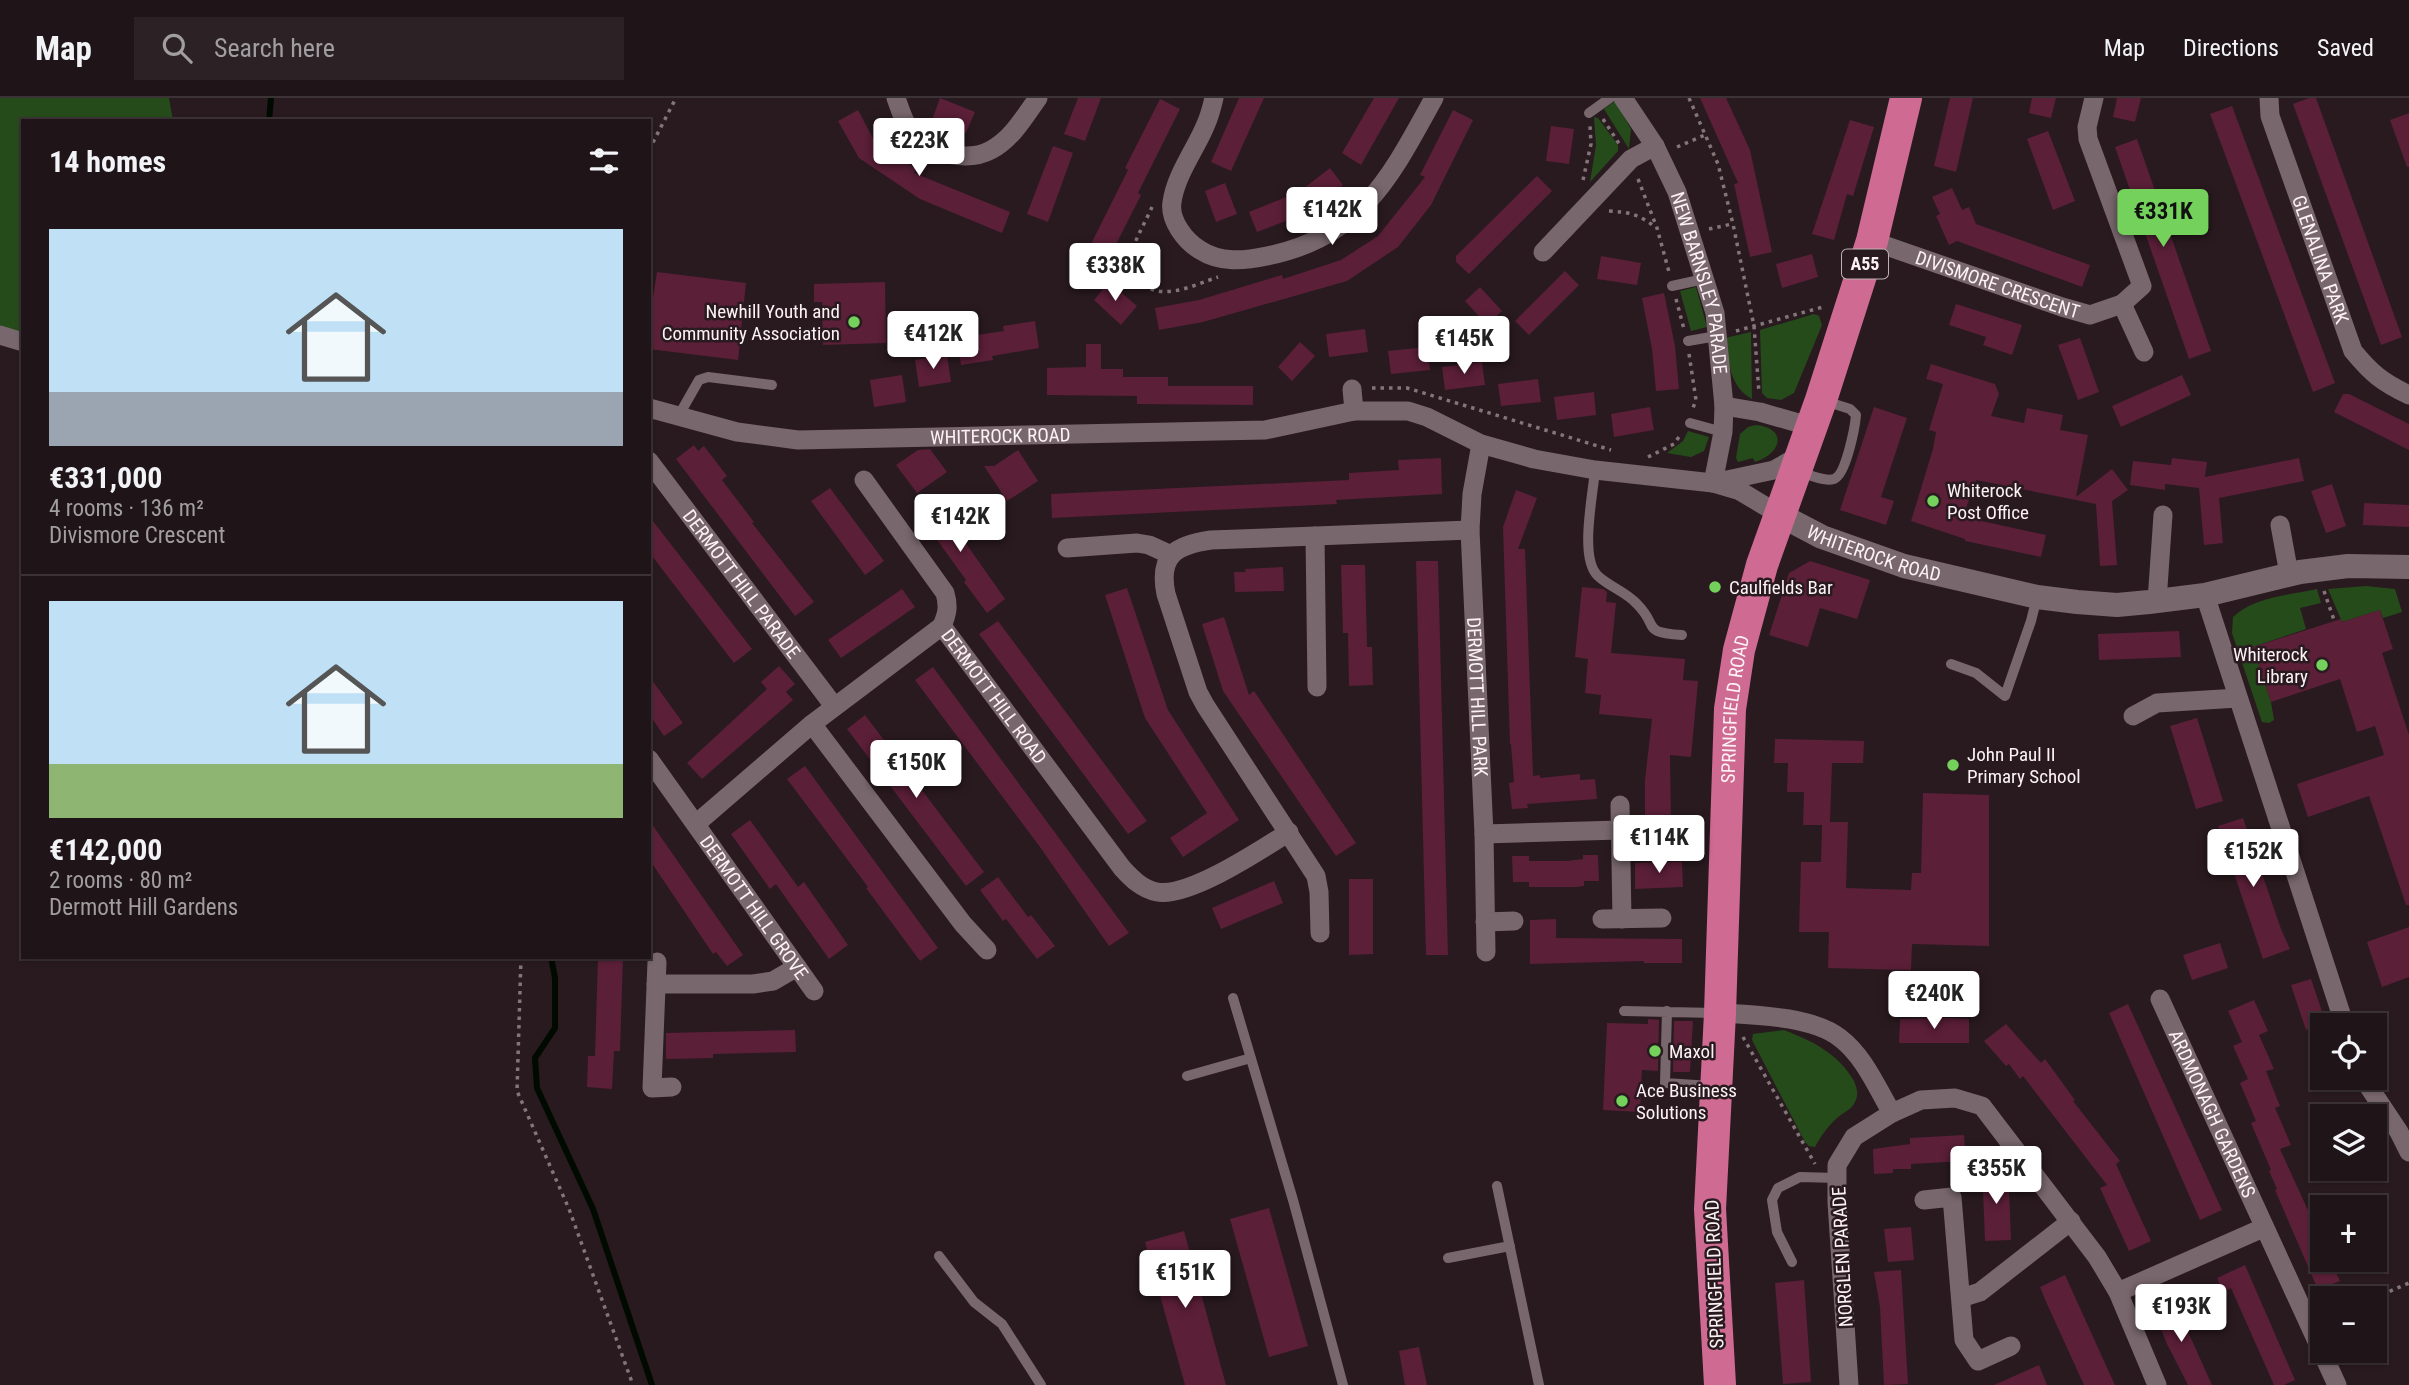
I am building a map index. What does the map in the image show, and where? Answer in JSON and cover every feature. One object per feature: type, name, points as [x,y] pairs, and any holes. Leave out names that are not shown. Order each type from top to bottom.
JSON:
[{"type":"highway","name":"SPRINGFIELD ROAD","points":[[1720,1385],[1710,1209],[1720,1013],[1730,709],[1739,650],[1762,565],[1808,438],[1872,241],[1906,98]]},
{"type":"street","points":[[896,98],[904,121],[916,138],[934,150],[971,156],[990,151],[1010,136],[1038,98]]},
{"type":"street","points":[[1214,98],[1207,123],[1178,182],[1171,204],[1178,226],[1189,244],[1211,257],[1245,260],[1288,252],[1332,232],[1366,206],[1397,165],[1434,98]]},
{"type":"street","name":"NEW BARNSLEY PARADE","points":[[1623,98],[1655,146],[1677,192],[1715,313],[1724,405],[1723,432],[1713,484]]},
{"type":"street","points":[[2094,98],[2087,127],[2088,139],[2142,286],[2122,304],[2144,352]]},
{"type":"street","name":"GLENALINA PARK","points":[[2269,98],[2270,116],[2353,351],[2383,382],[2409,395]]},
{"type":"street","points":[[1543,252],[1631,159],[1655,146]]},
{"type":"street","name":"DIVISMORE CRESCENT","points":[[1872,241],[2062,307],[2090,314],[2122,304]]},
{"type":"street","points":[[0,335],[21,341]]},
{"type":"street","points":[[1352,389],[1354,411]]},
{"type":"street","points":[[1713,484],[1774,470],[1808,438],[1760,412],[1724,405]]},
{"type":"street","name":"WHITEROCK ROAD","points":[[651,408],[737,432],[798,440],[1265,430],[1354,411],[1408,411],[1427,417],[1481,444],[1534,459],[1595,470],[1713,484],[1740,491],[1822,537],[1904,566],[2037,597],[2117,605],[2205,595],[2316,569],[2348,566],[2409,567]]},
{"type":"street","name":"DERMOTT HILL PARK","points":[[1481,444],[1472,494],[1470,530],[1484,834],[1486,951]]},
{"type":"street","name":"DERMOTT HILL PARADE","points":[[651,464],[834,706]]},
{"type":"street","points":[[864,480],[945,593],[948,613],[942,626]]},
{"type":"street","points":[[2157,601],[2163,515]]},
{"type":"street","points":[[2280,525],[2289,574]]},
{"type":"street","points":[[1320,933],[1319,883],[1198,692],[1163,580],[1163,570],[1171,555],[1190,543],[1224,539],[1470,530]]},
{"type":"street","points":[[1315,536],[1317,687]]},
{"type":"street","points":[[1067,548],[1137,543],[1149,545],[1171,555]]},
{"type":"street","points":[[2205,595],[2341,1013]]},
{"type":"street","name":"DERMOTT HILL ROAD","points":[[697,823],[811,724],[942,626],[1122,868],[1145,888],[1163,892],[1224,872],[1289,832]]},
{"type":"street","points":[[2133,716],[2157,703],[2238,698]]},
{"type":"street","points":[[811,724],[962,924],[987,950]]},
{"type":"street","name":"DERMOTT HILL GROVE","points":[[651,762],[814,991]]},
{"type":"street","points":[[1620,805],[1622,919]]},
{"type":"street","points":[[1484,834],[1620,830]]},
{"type":"street","points":[[1602,919],[1662,918]]},
{"type":"street","points":[[1486,922],[1514,921]]},
{"type":"street","points":[[657,962],[652,1088],[672,1087]]},
{"type":"street","points":[[656,984],[753,984],[773,981],[797,967]]},
{"type":"street","name":"ARDMONAGH GARDENS","points":[[2160,999],[2337,1385]]},
{"type":"street","points":[[1720,1013],[1782,1017],[1840,1037],[1863,1062],[1892,1113]]},
{"type":"street","points":[[2371,1090],[2409,1152]]},
{"type":"street","name":"NORGLEN PARADE","points":[[1849,1385],[1837,1171],[1854,1137],[1892,1113],[1921,1100],[1955,1098],[1982,1106],[2071,1221],[2118,1292],[2157,1385]]},
{"type":"street","points":[[1924,1200],[1952,1197],[1964,1340],[1979,1361],[2011,1346]]},
{"type":"street","points":[[1961,1298],[1980,1293],[2071,1221]]},
{"type":"street","points":[[2118,1292],[2263,1228]]},
{"type":"lane","points":[[1592,111],[1609,98]]},
{"type":"lane","points":[[1672,286],[1704,279]]},
{"type":"lane","points":[[1688,341],[1717,336]]},
{"type":"lane","points":[[679,415],[699,380],[708,377],[772,385]]},
{"type":"lane","points":[[1850,409],[1856,415],[1843,470],[1836,478],[1829,480],[1808,438],[1850,409]]},
{"type":"lane","points":[[1690,423],[1723,432]]},
{"type":"lane","points":[[1595,470],[1589,564],[1596,575],[1629,596],[1640,607],[1651,628],[1660,633],[1682,635]]},
{"type":"lane","points":[[1951,664],[1976,673],[2004,696],[2037,597]]},
{"type":"lane","points":[[1233,998],[1293,1200],[1343,1385]]},
{"type":"lane","points":[[1624,1011],[1720,1013]]},
{"type":"lane","points":[[1668,1011],[1665,1083],[1715,1086]]},
{"type":"lane","points":[[1186,1076],[1251,1058]]},
{"type":"lane","points":[[1792,1262],[1777,1232],[1772,1200],[1778,1188],[1800,1177],[1837,1171]]},
{"type":"lane","points":[[1497,1186],[1539,1385]]},
{"type":"lane","points":[[1448,1258],[1510,1246]]},
{"type":"lane","points":[[939,1256],[974,1302],[1002,1324],[1041,1385]]},
{"type":"path","points":[[651,146],[676,98]]},
{"type":"path","points":[[1689,98],[1718,164],[1732,223],[1754,326],[1760,412]]},
{"type":"path","points":[[1592,111],[1631,159],[1657,228],[1688,341],[1696,400],[1690,423],[1674,444],[1648,457],[1658,458]]},
{"type":"path","points":[[1592,111],[1591,144],[1583,181],[1584,208],[1629,212],[1657,228]]},
{"type":"path","points":[[1682,145],[1705,135]]},
{"type":"path","points":[[1178,182],[1157,196],[1132,253],[1133,269],[1142,284],[1157,292],[1171,292],[1233,273],[1245,260]]},
{"type":"path","points":[[1715,227],[1732,223]]},
{"type":"path","points":[[1717,336],[1854,299]]},
{"type":"path","points":[[1352,389],[1407,388],[1611,451]]},
{"type":"path","points":[[2316,569],[2334,620]]},
{"type":"path","points":[[521,959],[517,1091],[569,1209],[633,1385]]},
{"type":"path","points":[[1720,1013],[1747,1041],[1815,1165],[1837,1171]]},
{"type":"path","points":[[2387,1292],[2409,1283]]},
{"type":"green space","points":[[0,98],[169,98],[173,119],[21,119],[21,349],[0,343]]},
{"type":"green space","points":[[1615,101],[1631,129],[1629,149],[1604,109]]},
{"type":"green space","points":[[1594,117],[1598,118],[1618,145],[1618,151],[1590,182],[1596,145]]},
{"type":"green space","points":[[1696,287],[1707,327],[1691,331],[1680,291]]},
{"type":"green space","points":[[1814,314],[1819,316],[1822,325],[1794,393],[1781,400],[1767,398],[1762,393],[1760,330]]},
{"type":"green space","points":[[1751,332],[1752,399],[1739,388],[1735,380],[1729,364],[1725,338]]},
{"type":"green space","points":[[1756,425],[1773,431],[1778,441],[1776,447],[1755,462],[1753,458],[1738,462],[1736,458],[1740,434],[1748,427]]},
{"type":"green space","points":[[1688,431],[1709,437],[1704,451],[1691,457],[1667,453],[1683,441]]},
{"type":"green space","points":[[2366,586],[2395,589],[2402,612],[2383,618],[2380,610],[2342,622],[2328,589]]},
{"type":"green space","points":[[2317,589],[2321,603],[2300,608],[2306,629],[2253,647],[2274,720],[2269,723],[2262,722],[2232,633],[2233,617],[2241,610],[2261,601]]},
{"type":"green space","points":[[1784,1030],[1832,1055],[1848,1071],[1857,1089],[1853,1105],[1829,1126],[1815,1147],[1805,1142],[1752,1040],[1753,1034]]},
{"type":"building","points":[[940,98],[975,112],[966,133],[932,120]]},
{"type":"building","points":[[1078,98],[1101,98],[1085,141],[1064,134]]},
{"type":"building","points":[[1239,98],[1264,98],[1231,171],[1211,162]]},
{"type":"building","points":[[1374,98],[1399,98],[1361,165],[1342,153]]},
{"type":"building","points":[[1700,98],[1726,98],[1750,150],[1772,252],[1750,257],[1734,184],[1738,183]]},
{"type":"building","points":[[1950,98],[1973,98],[1956,172],[1934,166]]},
{"type":"building","points":[[2032,98],[2056,98],[2051,118],[2029,113]]},
{"type":"building","points":[[2117,98],[2141,98],[2135,122],[2113,117]]},
{"type":"building","points":[[2316,98],[2402,337],[2381,345],[2293,104]]},
{"type":"building","points":[[1160,99],[1180,109],[1106,264],[1086,254]]},
{"type":"building","points":[[2232,106],[2335,383],[2313,392],[2210,114]]},
{"type":"building","points":[[858,110],[875,142],[916,169],[914,173],[1010,212],[1002,233],[920,199],[859,158],[838,121]]},
{"type":"building","points":[[1453,110],[1473,120],[1431,205],[1398,247],[1347,281],[1203,322],[1159,330],[1155,308],[1199,300],[1282,275],[1283,279],[1341,260],[1378,236],[1425,177],[1420,175]]},
{"type":"building","points":[[2409,113],[2409,167],[2407,167],[2390,120]]},
{"type":"building","points":[[1850,120],[1874,127],[1853,196],[1847,194],[1834,240],[1812,234]]},
{"type":"building","points":[[1551,126],[1574,129],[1569,164],[1546,161]]},
{"type":"building","points":[[2048,131],[2075,201],[2053,210],[2027,139]]},
{"type":"building","points":[[2137,139],[2211,351],[2189,359],[2115,147]]},
{"type":"building","points":[[1053,146],[1073,153],[1048,222],[1027,214]]},
{"type":"building","points":[[1330,168],[1343,185],[1307,213],[1257,232],[1249,212],[1299,192]]},
{"type":"building","points":[[1537,176],[1552,191],[1469,274],[1456,262],[1456,256]]},
{"type":"building","points":[[1225,183],[1237,214],[1216,222],[1205,191]]},
{"type":"building","points":[[1952,188],[1962,210],[1969,207],[1976,224],[2090,265],[2082,287],[1957,241],[1949,245],[1936,216],[1940,214],[1932,197]]},
{"type":"building","points":[[1812,254],[1818,277],[1782,288],[1776,264]]},
{"type":"building","points":[[1601,256],[1641,263],[1637,285],[1597,279]]},
{"type":"building","points":[[1565,271],[1579,285],[1529,335],[1515,321]]},
{"type":"building","points":[[657,272],[746,283],[738,360],[651,349],[651,310]]},
{"type":"building","name":"Newhill Youth and Community Association","points":[[885,282],[886,343],[823,345],[822,302],[814,302],[814,284]]},
{"type":"building","points":[[1109,282],[1137,306],[1121,325],[1094,300]]},
{"type":"building","points":[[1480,287],[1502,311],[1487,325],[1465,301]]},
{"type":"building","points":[[1664,293],[1675,346],[1679,389],[1656,391],[1652,349],[1642,298]]},
{"type":"building","points":[[1956,304],[2022,325],[2012,355],[1983,345],[1986,337],[1949,325]]},
{"type":"building","points":[[1035,321],[1039,348],[992,356],[993,360],[961,365],[957,338],[1004,331],[1003,326]]},
{"type":"building","points":[[1365,329],[1368,352],[1329,357],[1326,334]]},
{"type":"building","points":[[2080,338],[2099,392],[2078,400],[2058,345]]},
{"type":"building","points":[[1300,342],[1315,356],[1292,381],[1278,367]]},
{"type":"building","points":[[1086,344],[1101,344],[1101,369],[1123,369],[1123,377],[1168,377],[1168,386],[1253,386],[1253,405],[1137,404],[1137,396],[1047,395],[1047,368],[1086,367]]},
{"type":"building","points":[[1427,347],[1430,370],[1391,374],[1388,351]]},
{"type":"building","points":[[947,355],[951,382],[919,387],[915,360]]},
{"type":"building","points":[[1482,362],[1485,385],[1445,390],[1442,367]]},
{"type":"building","points":[[1931,364],[1995,384],[1999,394],[1991,416],[2024,423],[2027,408],[2063,415],[2060,430],[2088,435],[2076,497],[2112,469],[2128,490],[2112,501],[2117,565],[2100,566],[2096,504],[1976,480],[1963,517],[2046,535],[2041,557],[1965,541],[1911,521],[1933,449],[1936,432],[1929,430],[1943,384],[1926,379]]},
{"type":"building","points":[[902,375],[906,402],[874,407],[870,380]]},
{"type":"building","points":[[2182,375],[2191,395],[2121,427],[2112,406]]},
{"type":"building","points":[[1538,379],[1541,402],[1501,406],[1498,384]]},
{"type":"building","points":[[1594,392],[1596,415],[1557,420],[1554,397]]},
{"type":"building","points":[[2343,394],[2349,394],[2409,424],[2409,450],[2334,412]]},
{"type":"building","points":[[1650,407],[1654,430],[1614,437],[1611,414]]},
{"type":"building","points":[[1874,407],[1907,418],[1881,497],[1894,501],[1886,525],[1840,510]]},
{"type":"building","points":[[694,445],[698,451],[704,446],[727,476],[722,480],[814,602],[795,616],[676,459]]},
{"type":"building","points":[[930,449],[947,472],[917,493],[896,465],[918,450]]},
{"type":"building","points":[[1018,450],[1038,481],[1007,501],[984,466],[994,466]]},
{"type":"building","points":[[1441,458],[1442,494],[1336,500],[1337,504],[1052,518],[1051,494],[1349,480],[1349,473],[1399,470],[1398,460]]},
{"type":"building","points":[[2172,458],[2207,462],[2205,477],[2299,458],[2304,481],[2219,498],[2223,543],[2204,545],[2199,488],[2165,484],[2165,490],[2130,485],[2133,461],[2171,465]]},
{"type":"building","points":[[2332,484],[2346,526],[2326,533],[2311,491]]},
{"type":"building","points":[[830,488],[884,561],[865,575],[811,501]]},
{"type":"building","points":[[1516,490],[1537,498],[1518,549],[1525,549],[1533,776],[1540,775],[1540,778],[1580,774],[1580,780],[1595,779],[1597,799],[1527,804],[1528,808],[1512,809],[1509,783],[1514,782],[1510,744],[1503,527]]},
{"type":"building","points":[[932,495],[1005,599],[987,613],[914,508]]},
{"type":"building","points":[[2364,503],[2409,505],[2409,527],[2363,525]]},
{"type":"building","points":[[651,519],[752,649],[734,663],[651,555]]},
{"type":"building","points":[[1416,561],[1438,561],[1448,955],[1426,955]]},
{"type":"building","points":[[1810,561],[1870,580],[1857,619],[1820,608],[1808,647],[1769,635],[1789,573]]},
{"type":"building","points":[[1341,565],[1365,565],[1367,647],[1372,647],[1373,685],[1349,686],[1348,633],[1343,633]]},
{"type":"building","points":[[1283,567],[1284,591],[1235,592],[1234,572]]},
{"type":"building","points":[[1582,587],[1603,589],[1607,592],[1606,602],[1616,603],[1611,653],[1685,659],[1683,680],[1698,681],[1691,757],[1670,755],[1671,825],[1645,826],[1645,780],[1652,719],[1599,714],[1601,695],[1585,693],[1588,659],[1575,657]]},
{"type":"building","points":[[1127,588],[1168,710],[1239,820],[1183,857],[1170,838],[1207,813],[1145,718],[1105,595]]},
{"type":"building","points":[[902,589],[915,607],[841,658],[828,640]]},
{"type":"building","points":[[2380,610],[2393,649],[2382,653],[2409,735],[2409,905],[2406,905],[2369,796],[2308,817],[2297,784],[2384,755],[2375,726],[2357,732],[2340,679],[2271,702],[2253,647],[2341,619],[2342,622]]},
{"type":"building","points":[[1224,617],[1249,695],[1254,691],[1356,843],[1336,856],[1223,691],[1202,624]]},
{"type":"building","points":[[998,621],[1147,821],[1128,834],[979,634]]},
{"type":"building","points":[[2179,631],[2181,657],[2099,660],[2098,634]]},
{"type":"building","points":[[779,666],[795,684],[786,692],[793,700],[702,779],[687,763],[767,689],[761,682]]},
{"type":"building","points":[[933,667],[1129,933],[1109,946],[1040,847],[915,680]]},
{"type":"building","points":[[651,679],[683,723],[664,736],[651,717]]},
{"type":"building","points":[[865,715],[984,872],[966,886],[847,729]]},
{"type":"building","points":[[2197,718],[2223,801],[2196,809],[2170,726]]},
{"type":"building","points":[[1775,739],[1864,741],[1863,763],[1832,763],[1830,822],[1848,822],[1846,888],[1911,890],[1912,873],[1921,873],[1923,793],[1989,795],[1989,946],[1912,944],[1911,970],[1828,968],[1829,932],[1799,932],[1801,862],[1821,862],[1822,825],[1803,825],[1804,792],[1787,792],[1788,763],[1774,763]]},
{"type":"building","points":[[805,766],[938,948],[920,961],[787,779]]},
{"type":"building","points":[[2243,818],[2290,949],[2263,959],[2218,826]]},
{"type":"building","points":[[750,820],[798,887],[804,882],[848,945],[829,959],[776,884],[770,889],[731,834]]},
{"type":"building","points":[[651,823],[743,955],[727,966],[716,952],[713,954],[651,862]]},
{"type":"building","points":[[1583,855],[1598,855],[1599,881],[1584,881],[1584,886],[1576,887],[1529,887],[1529,882],[1513,882],[1512,856],[1529,856],[1529,861],[1567,861],[1583,859]]},
{"type":"building","points":[[1682,862],[1683,887],[1635,889],[1635,863]]},
{"type":"building","points":[[998,877],[1028,917],[1031,915],[1055,946],[1037,959],[980,890]]},
{"type":"building","points":[[1349,879],[1373,879],[1373,954],[1349,955]]},
{"type":"building","points":[[1274,881],[1283,903],[1221,929],[1212,908]]},
{"type":"building","points":[[1556,919],[1556,938],[1682,939],[1682,963],[1644,961],[1530,964],[1530,920]]},
{"type":"building","points":[[2409,927],[2409,977],[2382,987],[2367,942]]},
{"type":"building","points":[[2220,943],[2228,968],[2192,980],[2183,955]]},
{"type":"building","points":[[598,959],[623,959],[620,1051],[614,1051],[612,1089],[587,1087],[588,1056],[595,1056]]},
{"type":"building","points":[[2311,979],[2323,1013],[2310,1013],[2310,1029],[2306,1030],[2291,985]]},
{"type":"building","points":[[2254,1000],[2268,1031],[2259,1035],[2274,1069],[2266,1071],[2280,1106],[2275,1108],[2291,1145],[2280,1149],[2310,1215],[2310,1271],[2275,1190],[2277,1189],[2269,1171],[2271,1170],[2251,1123],[2256,1121],[2240,1083],[2248,1079],[2233,1046],[2242,1042],[2228,1011]]},
{"type":"building","points":[[2128,1004],[2222,1210],[2200,1220],[2109,1013]]},
{"type":"building","points":[[1648,1019],[1659,1020],[1658,1071],[1642,1070],[1640,1112],[1603,1110],[1607,1023],[1648,1024]]},
{"type":"building","points":[[1900,1019],[1969,1019],[1969,1043],[1899,1043]]},
{"type":"building","points":[[1674,1021],[1693,1021],[1690,1072],[1673,1072]]},
{"type":"building","points":[[2006,1024],[2041,1063],[2045,1059],[2075,1100],[2073,1101],[2120,1161],[2116,1164],[2151,1241],[2129,1251],[2100,1188],[2107,1185],[2023,1076],[2020,1079],[2009,1064],[2006,1066],[1984,1041]]},
{"type":"building","points":[[795,1030],[796,1052],[713,1054],[713,1058],[666,1059],[666,1033]]},
{"type":"building","points":[[1964,1135],[1966,1161],[1911,1164],[1911,1169],[1893,1169],[1893,1173],[1874,1174],[1873,1149],[1910,1144],[1910,1138]]},
{"type":"building","points":[[1998,1164],[2000,1189],[2009,1189],[2011,1240],[1985,1241],[1982,1165]]},
{"type":"building","points":[[1269,1208],[1308,1346],[1269,1357],[1230,1219]]},
{"type":"building","points":[[1911,1227],[1914,1260],[1888,1262],[1884,1229]]},
{"type":"building","points":[[1184,1231],[1226,1385],[1185,1385],[1145,1242]]},
{"type":"building","points":[[2245,1265],[2295,1380],[2284,1385],[2274,1385],[2231,1288],[2223,1292],[2217,1278]]},
{"type":"building","points":[[1901,1270],[1908,1384],[1884,1385],[1880,1307],[1874,1272]]},
{"type":"building","points":[[2310,1272],[2336,1272],[2340,1281],[2327,1286],[2316,1286]]},
{"type":"building","points":[[2065,1275],[2115,1385],[2084,1385],[2047,1304],[2040,1287]]},
{"type":"building","points":[[1804,1280],[1811,1382],[1783,1384],[1775,1283]]},
{"type":"building","points":[[2175,1298],[2212,1385],[2188,1385],[2167,1344],[2153,1308]]},
{"type":"building","points":[[1419,1347],[1427,1385],[1405,1385],[1399,1351]]},
{"type":"building","points":[[2039,1365],[2047,1385],[1994,1385]]},
{"type":"waterway","points":[[269,119],[271,98]]},
{"type":"waterway","points":[[551,959],[555,978],[555,1028],[535,1058],[537,1088],[593,1209],[652,1385]]},
{"type":"place","name":"Newhill Youth and Community Association","points":[[854,322]]},
{"type":"place","name":"Whiterock Post Office","points":[[1933,501]]},
{"type":"place","name":"Caulfields Bar","points":[[1715,587]]},
{"type":"place","name":"Whiterock Library","points":[[2322,665]]},
{"type":"place","name":"John Paul II Primary School","points":[[1953,765]]},
{"type":"place","name":"Maxol","points":[[1655,1051]]},
{"type":"place","name":"Ace Business Solutions","points":[[1622,1101]]}]
